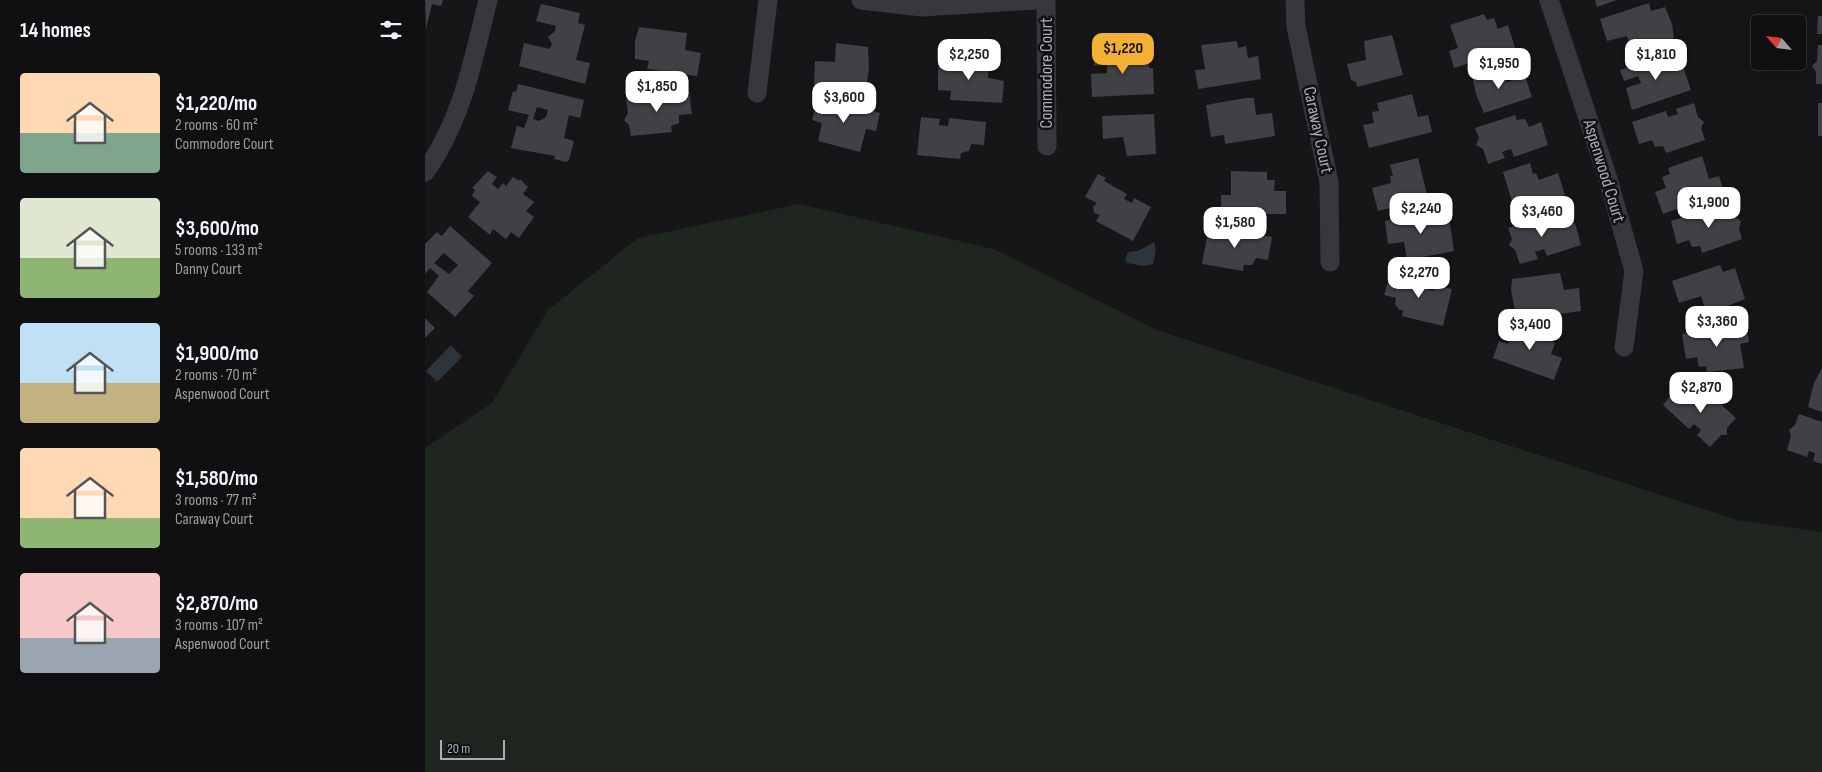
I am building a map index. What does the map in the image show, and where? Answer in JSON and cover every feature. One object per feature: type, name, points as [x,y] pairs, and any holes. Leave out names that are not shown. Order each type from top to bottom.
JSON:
[{"type":"street","points":[[425,172],[435,158],[464,97],[488,0]]},
{"type":"street","points":[[757,93],[768,0]]},
{"type":"street","points":[[861,0],[923,7],[1036,0]]},
{"type":"street","name":"Commodore Court","points":[[1046,0],[1047,146]]},
{"type":"street","name":"Caraway Court","points":[[1295,0],[1296,27],[1329,182],[1330,262]]},
{"type":"street","name":"Aspenwood Court","points":[[1549,0],[1608,179],[1634,271],[1624,347]]},
{"type":"shaded area","points":[[799,204],[994,249],[1157,330],[1737,520],[1822,532],[1822,772],[425,772],[425,448],[492,403],[548,310],[638,238]]},
{"type":"shaded area","points":[[1154,242],[1156,251],[1153,264],[1143,266],[1127,263],[1125,260],[1128,252],[1138,251]]},
{"type":"shaded area","points":[[451,345],[462,357],[437,382],[426,371]]},
{"type":"building","points":[[425,0],[443,0],[441,6],[432,4],[426,29]]},
{"type":"building","points":[[1595,0],[1617,0],[1597,7]]},
{"type":"building","points":[[1649,3],[1651,11],[1665,7],[1672,24],[1674,38],[1636,51],[1635,47],[1631,48],[1627,36],[1607,41],[1600,19]]},
{"type":"building","points":[[541,4],[580,13],[578,23],[585,25],[576,60],[590,63],[585,84],[519,66],[524,43],[550,49],[552,44],[548,37],[555,31],[556,26],[536,21]]},
{"type":"building","points":[[1484,14],[1487,20],[1494,18],[1498,29],[1508,25],[1515,48],[1454,68],[1449,51],[1458,48],[1450,25]]},
{"type":"building","points":[[1818,16],[1822,16],[1822,34],[1817,34]]},
{"type":"building","points":[[639,27],[687,33],[685,50],[701,53],[697,76],[647,69],[649,61],[635,59],[635,41]]},
{"type":"building","points":[[1392,35],[1403,75],[1357,87],[1356,82],[1351,80],[1347,64],[1366,60],[1364,41]]},
{"type":"building","points":[[1237,41],[1238,48],[1246,46],[1248,58],[1258,56],[1261,79],[1198,89],[1195,70],[1205,69],[1201,45]]},
{"type":"building","points":[[836,43],[868,47],[869,69],[866,88],[814,85],[815,61],[835,62]]},
{"type":"building","points":[[1818,45],[1822,45],[1822,84],[1816,84],[1816,72],[1812,66],[1817,61]]},
{"type":"building","points":[[1148,52],[1149,68],[1153,68],[1154,94],[1092,97],[1091,74],[1107,73],[1107,65],[1094,66],[1093,54]]},
{"type":"building","points":[[1674,52],[1680,68],[1683,67],[1691,90],[1632,110],[1626,88],[1641,83],[1638,76],[1624,81],[1620,70]]},
{"type":"building","points":[[941,58],[989,60],[988,78],[1004,81],[1002,103],[950,100],[951,91],[938,90],[938,69]]},
{"type":"building","points":[[1498,66],[1502,76],[1505,75],[1507,82],[1525,76],[1532,97],[1484,113],[1476,94],[1472,75]]},
{"type":"building","points":[[518,84],[584,100],[580,118],[569,115],[564,138],[574,141],[569,160],[566,162],[554,159],[555,156],[511,148],[517,126],[524,128],[529,115],[508,110],[513,91],[516,92]],"holes":[[[537,107],[548,110],[546,117],[539,121],[533,119]]]},
{"type":"building","points":[[689,91],[692,114],[679,115],[679,123],[671,126],[672,132],[631,136],[629,125],[624,120],[628,113],[626,99],[644,97],[645,102],[654,101],[653,95]]},
{"type":"building","points":[[1412,94],[1418,117],[1428,115],[1432,132],[1369,148],[1363,125],[1374,123],[1372,112],[1379,111],[1377,103]]},
{"type":"building","points":[[818,98],[880,113],[876,131],[866,129],[860,152],[818,141],[822,123],[812,120]]},
{"type":"building","points":[[1254,98],[1256,115],[1272,113],[1275,136],[1225,144],[1224,135],[1211,137],[1206,105]]},
{"type":"building","points":[[1694,103],[1698,117],[1704,122],[1701,128],[1705,140],[1666,153],[1663,146],[1655,147],[1652,140],[1639,144],[1632,122],[1666,111],[1668,117],[1678,114],[1676,109]]},
{"type":"building","points":[[1818,103],[1822,103],[1822,136],[1818,136]]},
{"type":"building","points":[[1154,114],[1156,154],[1127,156],[1123,137],[1103,139],[1102,116]]},
{"type":"building","points":[[1515,115],[1517,120],[1525,119],[1529,127],[1541,122],[1548,145],[1514,157],[1511,149],[1502,152],[1505,158],[1488,164],[1483,149],[1476,145],[1479,138],[1475,128]]},
{"type":"building","points":[[921,117],[940,119],[939,125],[948,126],[949,118],[986,122],[984,145],[971,144],[969,151],[961,153],[960,159],[917,155]]},
{"type":"building","points":[[1702,156],[1709,179],[1719,176],[1724,192],[1663,214],[1655,192],[1666,188],[1662,177],[1670,174],[1668,168]]},
{"type":"building","points":[[1418,158],[1428,198],[1378,211],[1372,188],[1391,183],[1390,176],[1393,176],[1390,165]]},
{"type":"building","points":[[1530,163],[1533,174],[1536,173],[1539,180],[1558,173],[1565,195],[1515,211],[1503,172]]},
{"type":"building","points":[[488,171],[497,177],[492,184],[498,189],[503,183],[506,186],[513,177],[519,181],[520,179],[528,187],[523,194],[534,202],[526,211],[534,217],[519,238],[511,232],[506,239],[493,229],[490,235],[468,217],[480,202],[472,196],[475,190],[472,188]]},
{"type":"building","points":[[1231,171],[1267,172],[1267,180],[1275,180],[1274,191],[1286,191],[1286,214],[1221,214],[1221,195],[1231,195]]},
{"type":"building","points":[[1098,174],[1106,178],[1104,181],[1127,194],[1124,199],[1132,203],[1134,198],[1151,207],[1133,241],[1096,221],[1100,215],[1094,213],[1093,207],[1097,203],[1085,197]]},
{"type":"building","points":[[1730,203],[1735,217],[1741,221],[1739,229],[1742,239],[1702,253],[1700,246],[1692,247],[1689,240],[1677,244],[1671,221],[1704,211],[1706,217],[1715,214],[1713,209]]},
{"type":"building","points":[[1434,213],[1436,221],[1449,218],[1454,251],[1407,260],[1404,242],[1388,244],[1385,221]]},
{"type":"building","points":[[1548,215],[1550,221],[1558,220],[1561,227],[1575,223],[1581,245],[1547,256],[1544,249],[1535,252],[1538,259],[1520,264],[1515,250],[1509,245],[1512,239],[1508,228]]},
{"type":"building","points":[[450,226],[492,263],[468,291],[474,296],[455,317],[427,292],[439,276],[430,268],[425,274],[425,244],[437,232],[442,236]],"holes":[[[444,253],[458,265],[449,274],[434,263]]]},
{"type":"building","points":[[1209,226],[1228,229],[1226,236],[1235,237],[1236,230],[1272,237],[1268,260],[1256,258],[1252,265],[1244,265],[1243,271],[1202,264]]},
{"type":"building","points":[[1720,265],[1723,272],[1735,268],[1745,299],[1707,314],[1701,296],[1679,303],[1672,281]]},
{"type":"building","points":[[1391,273],[1426,282],[1424,288],[1433,291],[1434,285],[1452,289],[1443,326],[1402,316],[1403,310],[1399,310],[1395,304],[1396,298],[1384,295]]},
{"type":"building","points":[[1560,273],[1564,290],[1579,288],[1581,311],[1530,318],[1529,309],[1515,311],[1511,290],[1512,279]]},
{"type":"building","points":[[425,318],[435,328],[425,338]]},
{"type":"building","points":[[1516,321],[1550,334],[1547,340],[1555,343],[1551,354],[1562,358],[1554,380],[1493,358],[1499,341],[1508,344]]},
{"type":"building","points":[[1746,324],[1749,342],[1740,344],[1744,368],[1707,372],[1706,366],[1699,367],[1697,357],[1686,359],[1682,334]]},
{"type":"building","points":[[1822,368],[1822,412],[1808,407],[1814,383]]},
{"type":"building","points":[[1677,387],[1687,396],[1694,391],[1700,396],[1705,390],[1736,418],[1727,428],[1727,435],[1721,435],[1710,447],[1697,435],[1701,430],[1694,424],[1689,429],[1663,405]]},
{"type":"building","points":[[1799,414],[1822,422],[1822,464],[1813,461],[1815,453],[1809,451],[1807,457],[1787,450],[1791,436],[1789,430],[1795,425]]}]
